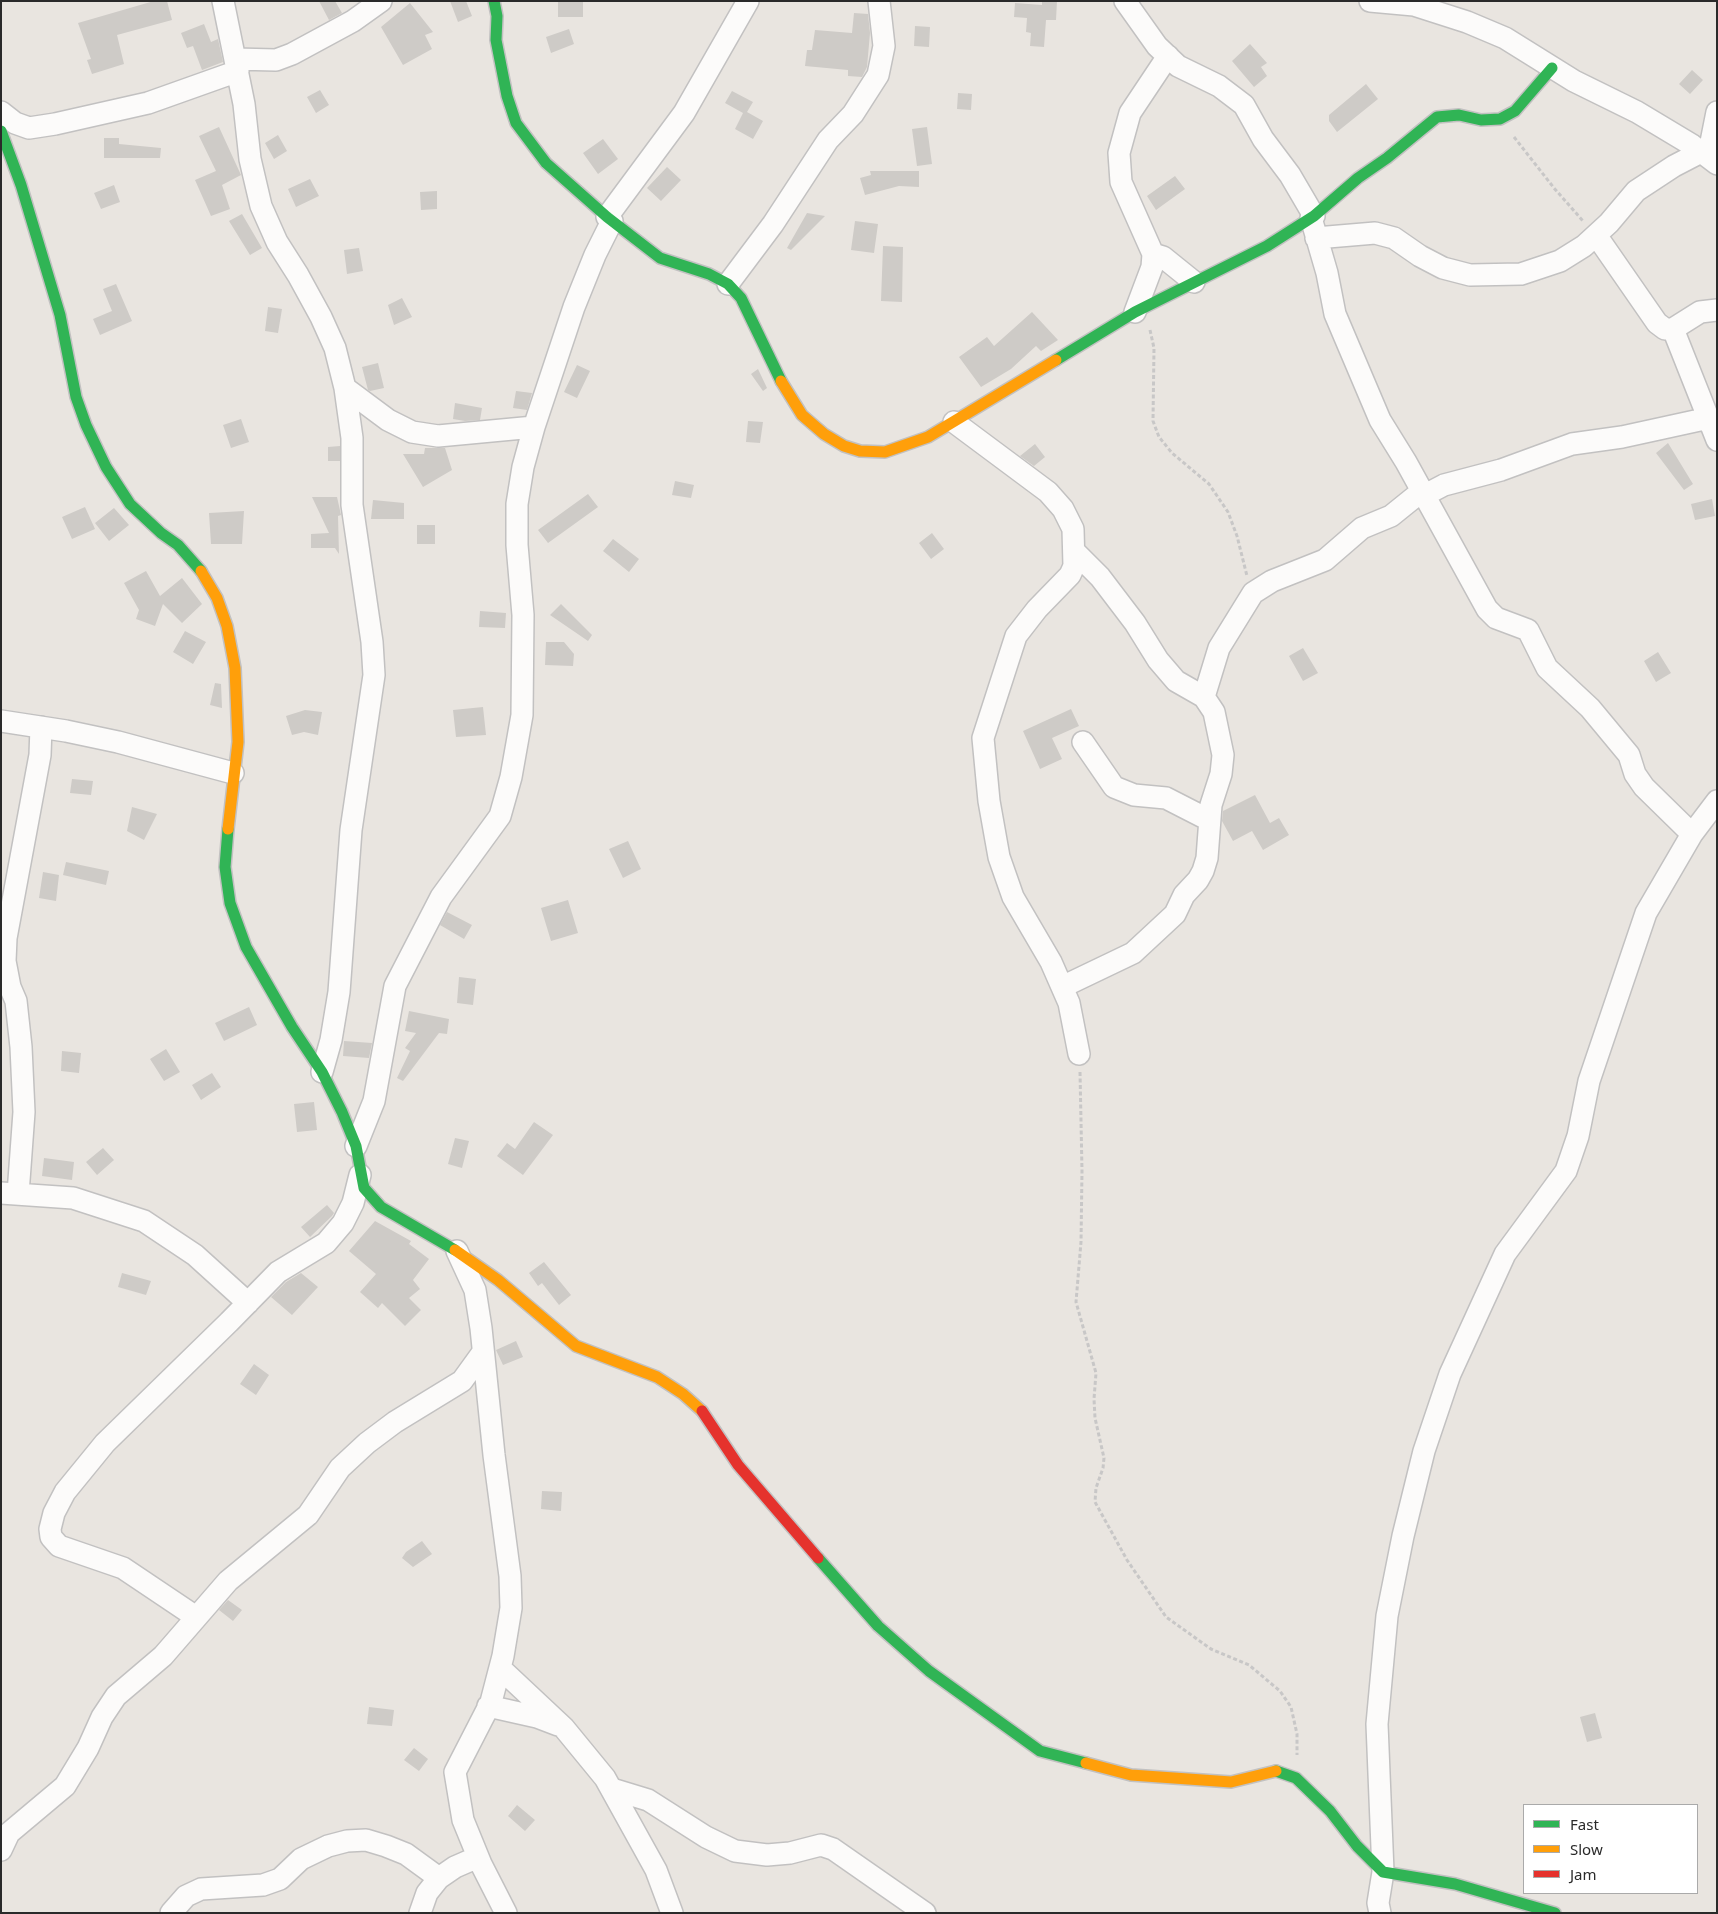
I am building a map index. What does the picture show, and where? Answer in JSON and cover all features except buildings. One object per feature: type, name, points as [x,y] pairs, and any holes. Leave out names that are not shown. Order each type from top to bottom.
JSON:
[{"type":"street","points":[[223,1],[236,65],[250,159],[261,206],[277,242],[321,317],[335,348],[345,388],[352,438],[352,505],[372,642],[374,675],[351,830],[339,992],[331,1040],[322,1072]]},
{"type":"street","points":[[1,112],[15,123],[29,128],[148,103],[236,65],[276,60],[292,54],[354,21],[382,1]]},
{"type":"street","points":[[494,1],[497,16],[496,40],[507,96],[516,123],[546,163],[609,219],[660,258],[709,274],[728,284],[741,298],[786,392],[802,415],[824,434],[844,446],[860,451],[884,452],[928,437],[1138,310],[1314,224],[1358,178],[1387,158],[1436,117],[1459,115],[1481,120],[1500,119],[1515,111],[1552,68]]},
{"type":"street","points":[[356,1146],[374,1101],[394,986],[441,896],[500,816],[511,777],[522,715],[523,615],[517,545],[517,504],[523,468],[534,427],[574,307],[609,219],[684,113],[748,1]]},
{"type":"street","points":[[728,284],[773,224],[822,148],[853,114],[878,75],[884,46],[880,1]]},
{"type":"street","points":[[1125,1],[1157,46],[1178,66],[1219,86],[1244,104],[1263,139],[1290,175],[1314,224],[1327,273],[1335,314],[1366,382],[1380,420],[1424,493],[1487,609],[1496,618],[1528,630],[1547,668],[1590,708],[1629,756],[1635,774],[1644,787],[1692,834]]},
{"type":"street","points":[[1370,1],[1414,5],[1467,22],[1505,38],[1552,68],[1637,112],[1709,158]]},
{"type":"street","points":[[1138,310],[1152,267],[1153,254],[1121,182],[1119,153],[1130,113],[1168,56]]},
{"type":"street","points":[[1709,158],[1717,112]]},
{"type":"street","points":[[1,132],[21,185],[60,315],[76,396],[86,425],[106,466],[130,504],[160,533],[178,545],[196,564],[217,598],[227,626],[235,668],[238,742],[233,773],[225,866],[230,903],[246,947],[292,1027],[322,1072],[356,1146],[364,1188],[381,1207],[457,1250],[498,1280],[576,1346],[657,1377],[683,1394],[704,1413],[738,1465],[878,1626],[929,1671],[1040,1751],[1131,1775],[1231,1782],[1275,1771],[1296,1778],[1330,1811],[1357,1846],[1383,1872],[1455,1884],[1555,1913]]},
{"type":"street","points":[[1314,224],[1375,233],[1394,238],[1420,256],[1443,268],[1470,275],[1521,274],[1560,261],[1584,246],[1636,191],[1674,166],[1709,158]]},
{"type":"street","points":[[1596,234],[1657,323],[1665,329],[1673,329],[1690,316],[1717,310]]},
{"type":"street","points":[[1153,254],[1163,257],[1194,282]]},
{"type":"street","points":[[1673,329],[1717,440]]},
{"type":"street","points":[[345,388],[388,420],[412,432],[438,436],[534,427]]},
{"type":"street","points":[[1204,697],[1219,648],[1253,592],[1272,581],[1325,560],[1362,528],[1391,516],[1424,493],[1444,485],[1501,470],[1572,444],[1622,437],[1709,418]]},
{"type":"street","points":[[954,422],[1048,492],[1063,509],[1073,529],[1076,552],[1074,566],[1070,575],[1037,609],[1016,636],[983,738],[989,800],[999,857],[1013,897],[1051,962],[1069,1003],[1079,1054]]},
{"type":"street","points":[[1062,987],[1133,953],[1174,914],[1184,895],[1198,880],[1207,858],[1211,805],[1221,774],[1223,755],[1214,712],[1204,697],[1176,681],[1158,660],[1135,623],[1100,577],[1076,552]]},
{"type":"street","points":[[1,721],[118,742],[233,773]]},
{"type":"street","points":[[41,728],[40,755],[6,938],[5,961],[10,987],[16,1001],[22,1056],[24,1112],[10,1194],[73,1198],[144,1221],[195,1255],[248,1303]]},
{"type":"street","points":[[1083,742],[1114,787],[1124,793],[1166,798],[1210,820]]},
{"type":"street","points":[[1380,1913],[1378,1903],[1383,1872],[1377,1724],[1387,1616],[1403,1536],[1424,1451],[1450,1374],[1505,1254],[1566,1171],[1578,1136],[1589,1081],[1646,913],[1692,834],[1717,801]]},
{"type":"street","points":[[196,1617],[123,1568],[60,1546],[51,1538],[50,1529],[54,1513],[64,1492],[105,1443],[278,1272],[326,1243],[343,1224],[353,1203],[360,1175]]},
{"type":"street","points":[[457,1250],[475,1290],[510,1576],[511,1608],[500,1668],[488,1706],[455,1772],[463,1820],[478,1857],[506,1913]]},
{"type":"street","points":[[1,1850],[9,1834],[65,1786],[88,1748],[102,1717],[116,1696],[163,1656],[228,1581],[308,1516],[340,1468],[367,1443],[395,1422],[462,1381],[483,1352]]},
{"type":"street","points":[[500,1668],[563,1727],[612,1789],[641,1846],[656,1870],[672,1913]]},
{"type":"street","points":[[488,1706],[537,1716],[563,1727]]},
{"type":"street","points":[[612,1789],[648,1800],[706,1837],[735,1851],[767,1855],[790,1853],[821,1845],[833,1849],[925,1913]]},
{"type":"street","points":[[171,1913],[186,1896],[201,1889],[263,1885],[280,1879],[301,1859],[328,1846],[347,1841],[366,1840],[406,1854],[438,1878]]},
{"type":"street","points":[[420,1913],[427,1893],[438,1878],[455,1867],[478,1857]]},
{"type":"path","points":[[1500,119],[1554,188],[1596,234]]},
{"type":"path","points":[[1138,310],[1150,328],[1154,348],[1153,421],[1158,437],[1172,454],[1209,484],[1228,512],[1253,592]]},
{"type":"path","points":[[1079,1054],[1082,1171],[1081,1242],[1076,1302],[1096,1373],[1095,1418],[1104,1458],[1103,1468],[1096,1488],[1095,1502],[1127,1560],[1166,1617],[1211,1649],[1249,1666],[1280,1691],[1291,1706],[1297,1734],[1296,1778]]},
{"type":"traffic: fast","points":[[494,1],[497,16],[496,40],[507,96],[516,123],[546,163],[607,217],[660,258],[709,274],[728,284],[741,298],[781,381]]},
{"type":"traffic: fast","points":[[1056,360],[1135,312],[1267,246],[1314,216],[1358,178],[1387,158],[1437,117],[1459,115],[1481,120],[1500,119],[1515,111],[1552,68]]},
{"type":"traffic: fast","points":[[1,131],[21,185],[60,315],[76,397],[86,425],[106,467],[130,504],[161,533],[178,545],[201,571]]},
{"type":"traffic: fast","points":[[228,829],[225,867],[230,903],[246,947],[292,1027],[322,1072],[342,1112],[356,1146],[364,1188],[381,1207],[455,1250]]},
{"type":"traffic: fast","points":[[818,1558],[878,1626],[929,1671],[1040,1751],[1086,1763]]},
{"type":"traffic: fast","points":[[1276,1771],[1296,1778],[1330,1811],[1357,1846],[1383,1872],[1455,1884],[1555,1913]]},
{"type":"traffic: slow","points":[[781,381],[802,415],[824,434],[844,446],[860,451],[885,452],[928,437],[1056,360]]},
{"type":"traffic: slow","points":[[201,571],[217,598],[227,626],[235,668],[238,742],[228,829]]},
{"type":"traffic: slow","points":[[455,1250],[498,1280],[576,1346],[657,1377],[683,1394],[702,1411]]},
{"type":"traffic: slow","points":[[1086,1763],[1131,1775],[1231,1782],[1276,1771]]},
{"type":"traffic: jam","points":[[702,1411],[738,1465],[818,1558]]}]
